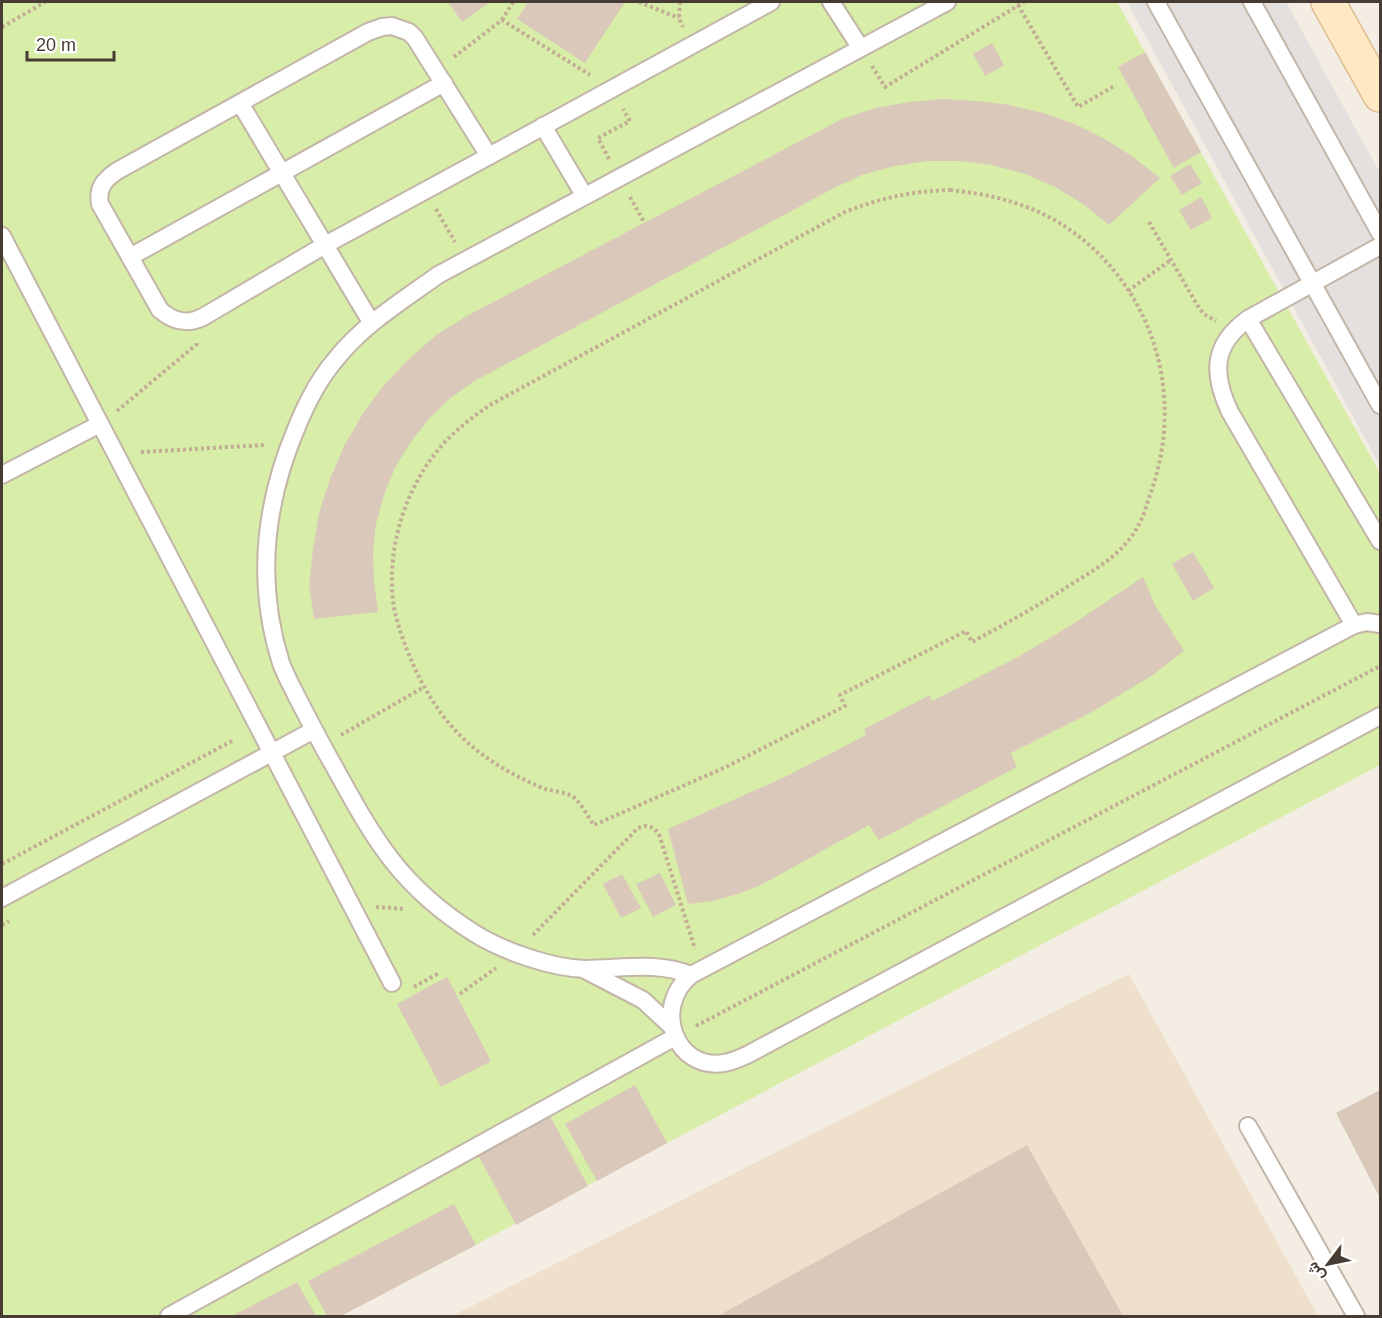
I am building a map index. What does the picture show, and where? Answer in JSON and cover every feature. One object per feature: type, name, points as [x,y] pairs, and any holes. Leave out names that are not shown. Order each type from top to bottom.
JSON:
[{"type":"street","points":[[1328,2],[1380,95]]},
{"type":"lane","points":[[489,156],[415,39],[409,32],[392,26],[382,27],[368,32],[117,171],[104,181],[100,188],[100,204],[160,310],[176,321],[195,321],[424,190],[489,156],[771,2]]},
{"type":"lane","points":[[831,2],[860,47]]},
{"type":"lane","points":[[696,972],[653,966],[581,969],[548,963],[515,953],[477,935],[441,911],[412,886],[388,858],[367,826],[322,746],[282,666],[272,630],[266,592],[265,554],[269,516],[277,479],[309,398],[336,358],[371,322],[438,275],[947,2]]},
{"type":"lane","points":[[1156,2],[1380,405]]},
{"type":"lane","points":[[1252,2],[1380,234]]},
{"type":"lane","points":[[130,257],[444,83]]},
{"type":"lane","points":[[240,103],[371,322]]},
{"type":"lane","points":[[543,126],[584,195]]},
{"type":"lane","points":[[2,236],[392,983]]},
{"type":"lane","points":[[1354,625],[1224,398],[1218,383],[1218,368],[1220,353],[1226,340],[1242,324],[1380,246]]},
{"type":"lane","points":[[1242,324],[1380,542]]},
{"type":"lane","points":[[2,476],[100,424]]},
{"type":"lane","points":[[673,1031],[671,1002],[682,982],[696,972],[1354,625],[1367,622],[1380,624]]},
{"type":"lane","points":[[581,969],[632,993],[653,1008],[691,1055],[713,1064],[725,1063],[747,1055],[1380,716]]},
{"type":"lane","points":[[2,898],[314,730]]},
{"type":"lane","points":[[169,1317],[673,1031]]},
{"type":"lane","points":[[1248,1126],[1356,1317]]},
{"type":"path","points":[[2,27],[45,2]]},
{"type":"path","points":[[502,20],[513,2]]},
{"type":"path","points":[[639,2],[679,18]]},
{"type":"path","points":[[860,47],[885,87],[1024,2]]},
{"type":"path","points":[[1018,5],[1078,107],[1116,85]]},
{"type":"path","points":[[424,190],[466,260]]},
{"type":"path","points":[[950,190],[1003,199],[1031,209],[1058,222],[1082,240],[1104,260],[1128,291],[1151,333],[1165,388],[1166,426],[1158,475],[1138,526],[1118,553],[1036,607],[972,642],[966,631],[840,695],[845,706],[726,766],[594,825],[573,796],[546,789],[520,778],[473,747],[447,721],[424,687],[405,645],[394,609],[392,579],[401,520],[412,492],[426,467],[444,443],[466,422],[490,405],[845,213],[870,202],[896,195],[950,190]]},
{"type":"path","points":[[1149,222],[1204,314],[1216,321],[1242,324]]},
{"type":"path","points":[[1128,291],[1171,260]]},
{"type":"path","points":[[100,424],[197,345],[195,321]]},
{"type":"path","points":[[115,453],[290,443]]},
{"type":"path","points":[[673,1031],[1380,666]]},
{"type":"path","points":[[322,746],[424,687]]},
{"type":"path","points":[[2,864],[234,740]]},
{"type":"path","points":[[460,994],[515,953],[634,831],[648,825],[659,834],[696,972]]},
{"type":"path","points":[[351,905],[441,911]]},
{"type":"shaded area","points":[[1127,2],[1286,2],[1380,173],[1380,466]]},
{"type":"shaded area","points":[[1129,974],[1318,1316],[452,1316]]},
{"type":"green space","points":[[2,2],[1117,2],[1380,473],[1380,765],[341,1316],[2,1316]]},
{"type":"building","points":[[448,2],[490,2],[462,22]]},
{"type":"building","points":[[528,2],[625,2],[585,63],[517,19]]},
{"type":"building","points":[[992,43],[1004,65],[985,76],[973,54]]},
{"type":"building","points":[[1145,52],[1201,152],[1174,168],[1118,67]]},
{"type":"building","points":[[943,99],[1010,105],[1075,124],[1105,139],[1160,178],[1109,225],[1083,204],[1055,187],[1025,174],[992,165],[960,161],[927,161],[894,166],[862,175],[832,189],[473,382],[449,399],[410,443],[395,468],[384,495],[376,524],[373,553],[378,612],[314,619],[309,585],[319,513],[344,446],[362,415],[383,386],[435,336],[465,317],[844,118],[876,108]]},
{"type":"building","points":[[1190,164],[1202,183],[1182,195],[1170,176]]},
{"type":"building","points":[[1201,197],[1212,218],[1191,230],[1179,210]]},
{"type":"building","points":[[1193,552],[1214,588],[1193,601],[1172,564]]},
{"type":"building","points":[[1143,577],[1155,605],[1184,651],[1154,674],[1094,711],[1011,753],[1017,767],[879,840],[869,825],[761,885],[713,901],[688,904],[668,829],[785,777],[866,735],[864,729],[930,695],[932,701],[1018,657],[1073,624]]},
{"type":"building","points":[[660,873],[676,905],[653,917],[636,884]]},
{"type":"building","points":[[622,874],[641,908],[621,918],[603,884]]},
{"type":"building","points":[[447,977],[491,1061],[441,1087],[397,1004]]},
{"type":"building","points":[[635,1085],[667,1143],[597,1181],[565,1124]]},
{"type":"building","points":[[1380,1090],[1380,1198],[1336,1113]]},
{"type":"building","points":[[550,1116],[588,1186],[516,1225],[478,1155]]},
{"type":"building","points":[[1027,1145],[1123,1316],[718,1316]]},
{"type":"building","points":[[454,1204],[476,1245],[341,1316],[327,1316],[308,1281]]},
{"type":"building","points":[[297,1282],[316,1316],[232,1316]]}]
